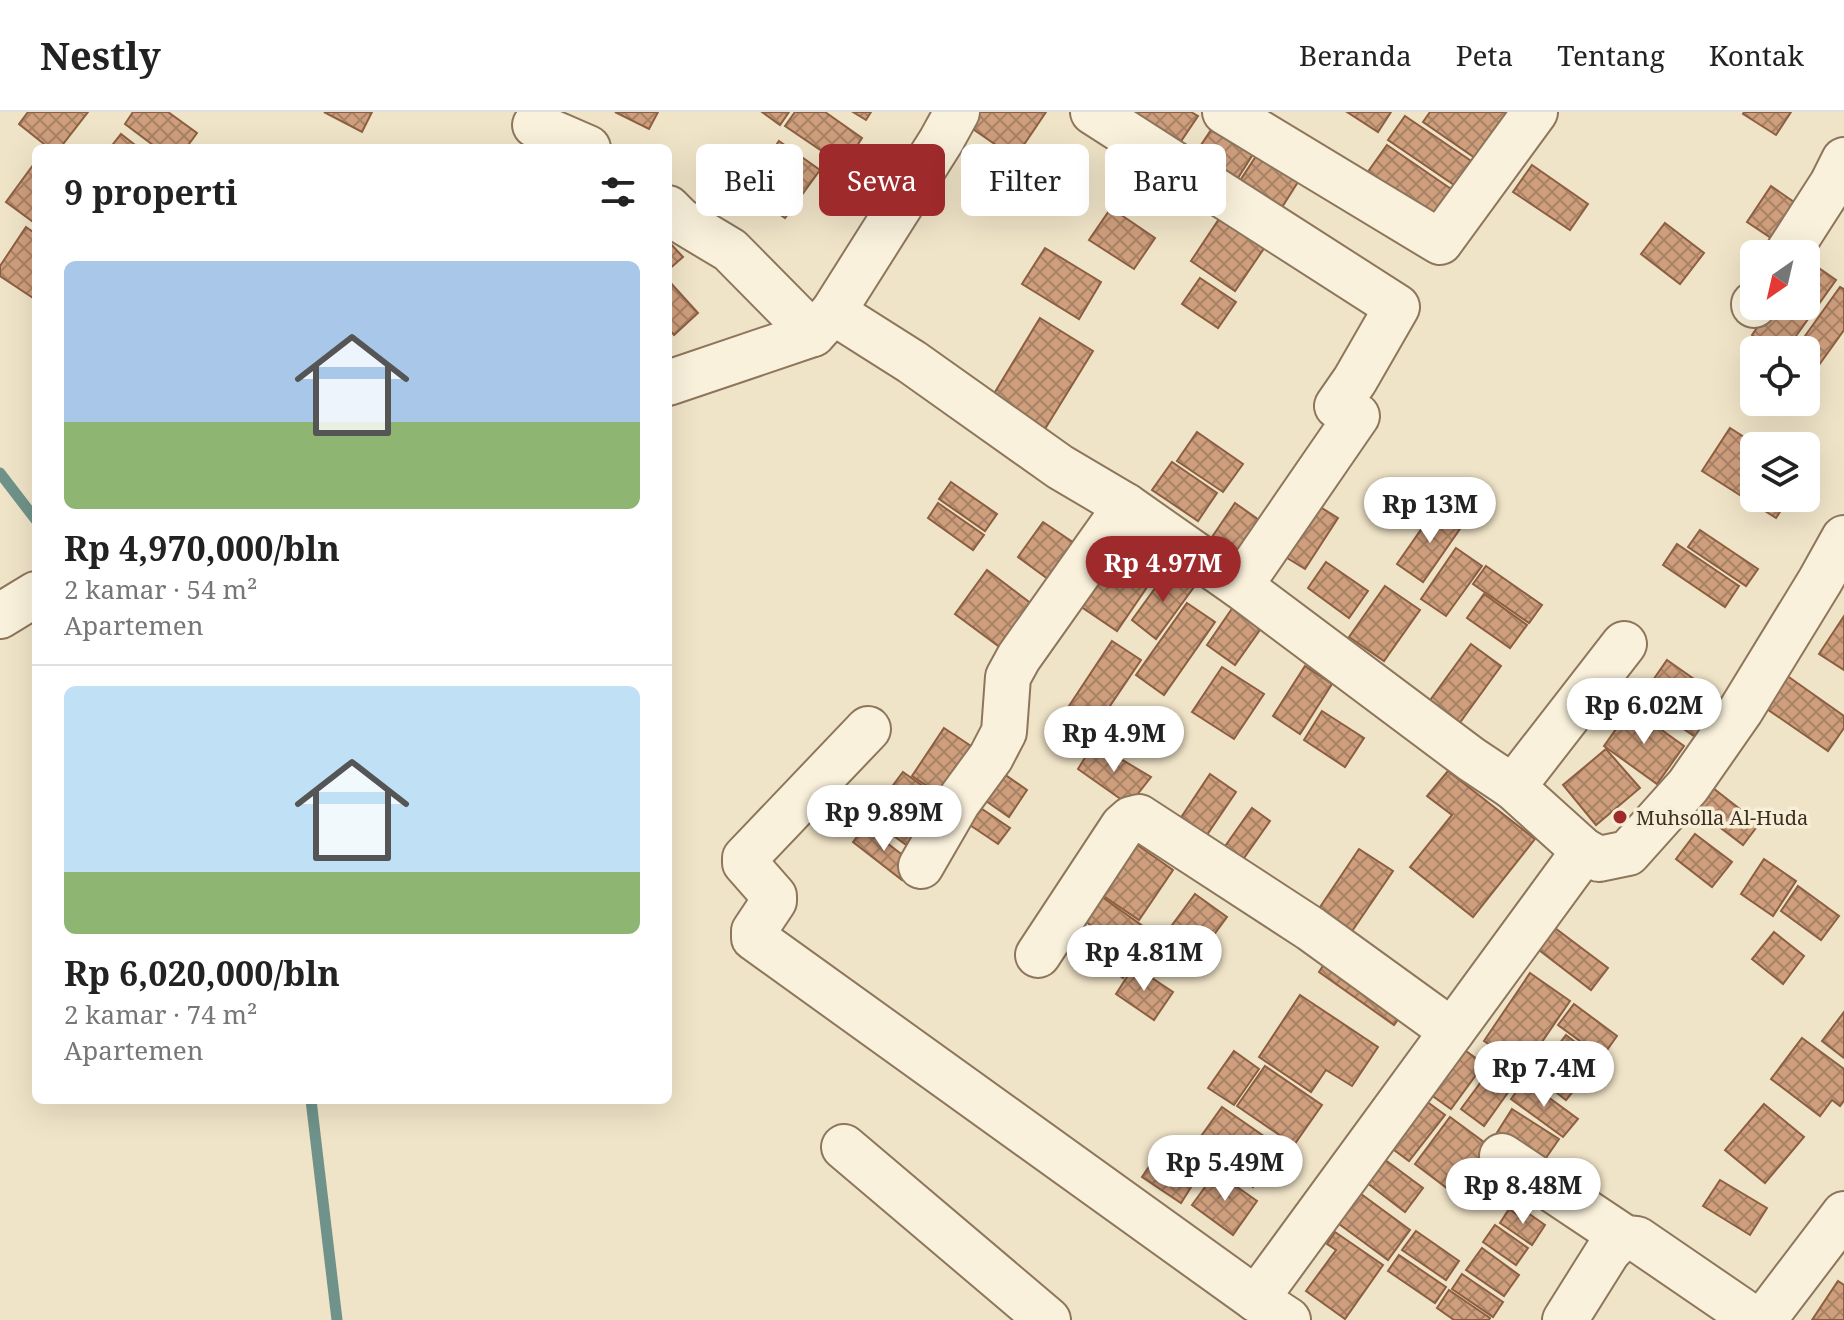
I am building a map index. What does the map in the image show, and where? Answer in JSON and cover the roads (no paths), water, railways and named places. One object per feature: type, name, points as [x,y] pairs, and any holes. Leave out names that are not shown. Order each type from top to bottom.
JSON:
[{"type":"street","points":[[672,381],[823,323],[957,112]]},
{"type":"street","points":[[1093,112],[1397,307],[1337,406],[1357,416],[1240,586]]},
{"type":"street","points":[[1225,112],[1440,242],[1535,112]]},
{"type":"street","points":[[535,125],[579,144]]},
{"type":"street","points":[[1796,240],[1844,160]]},
{"type":"street","points":[[672,212],[730,250],[823,323],[912,362],[1060,467],[1126,506],[1513,787],[1584,851],[1599,859],[1628,853],[1688,786],[1741,710],[1844,538]]},
{"type":"street","points":[[921,866],[1004,732],[1008,677],[1019,657],[1126,506]]},
{"type":"street","points":[[0,616],[32,596]]},
{"type":"street","points":[[1513,787],[1624,644]]},
{"type":"street","points":[[868,729],[745,858],[745,863],[774,896],[774,901],[754,931],[754,938],[1272,1310],[1452,1031],[1584,851]]},
{"type":"street","points":[[1038,955],[1123,826],[1139,817],[1311,929],[1452,1031]]},
{"type":"street","points":[[844,1147],[1048,1320]]},
{"type":"street","points":[[1502,1156],[1625,1238],[1637,1239],[1751,1317],[1762,1318],[1771,1310],[1844,1214]]},
{"type":"street","points":[[1565,1320],[1607,1253],[1614,1244],[1625,1238]]},
{"type":"waterway","points":[[0,473],[32,515]]},
{"type":"waterway","points":[[311,1104],[337,1320]]},
{"type":"place","name":"Muhsolla Al-Huda","points":[[1620,817]]}]
